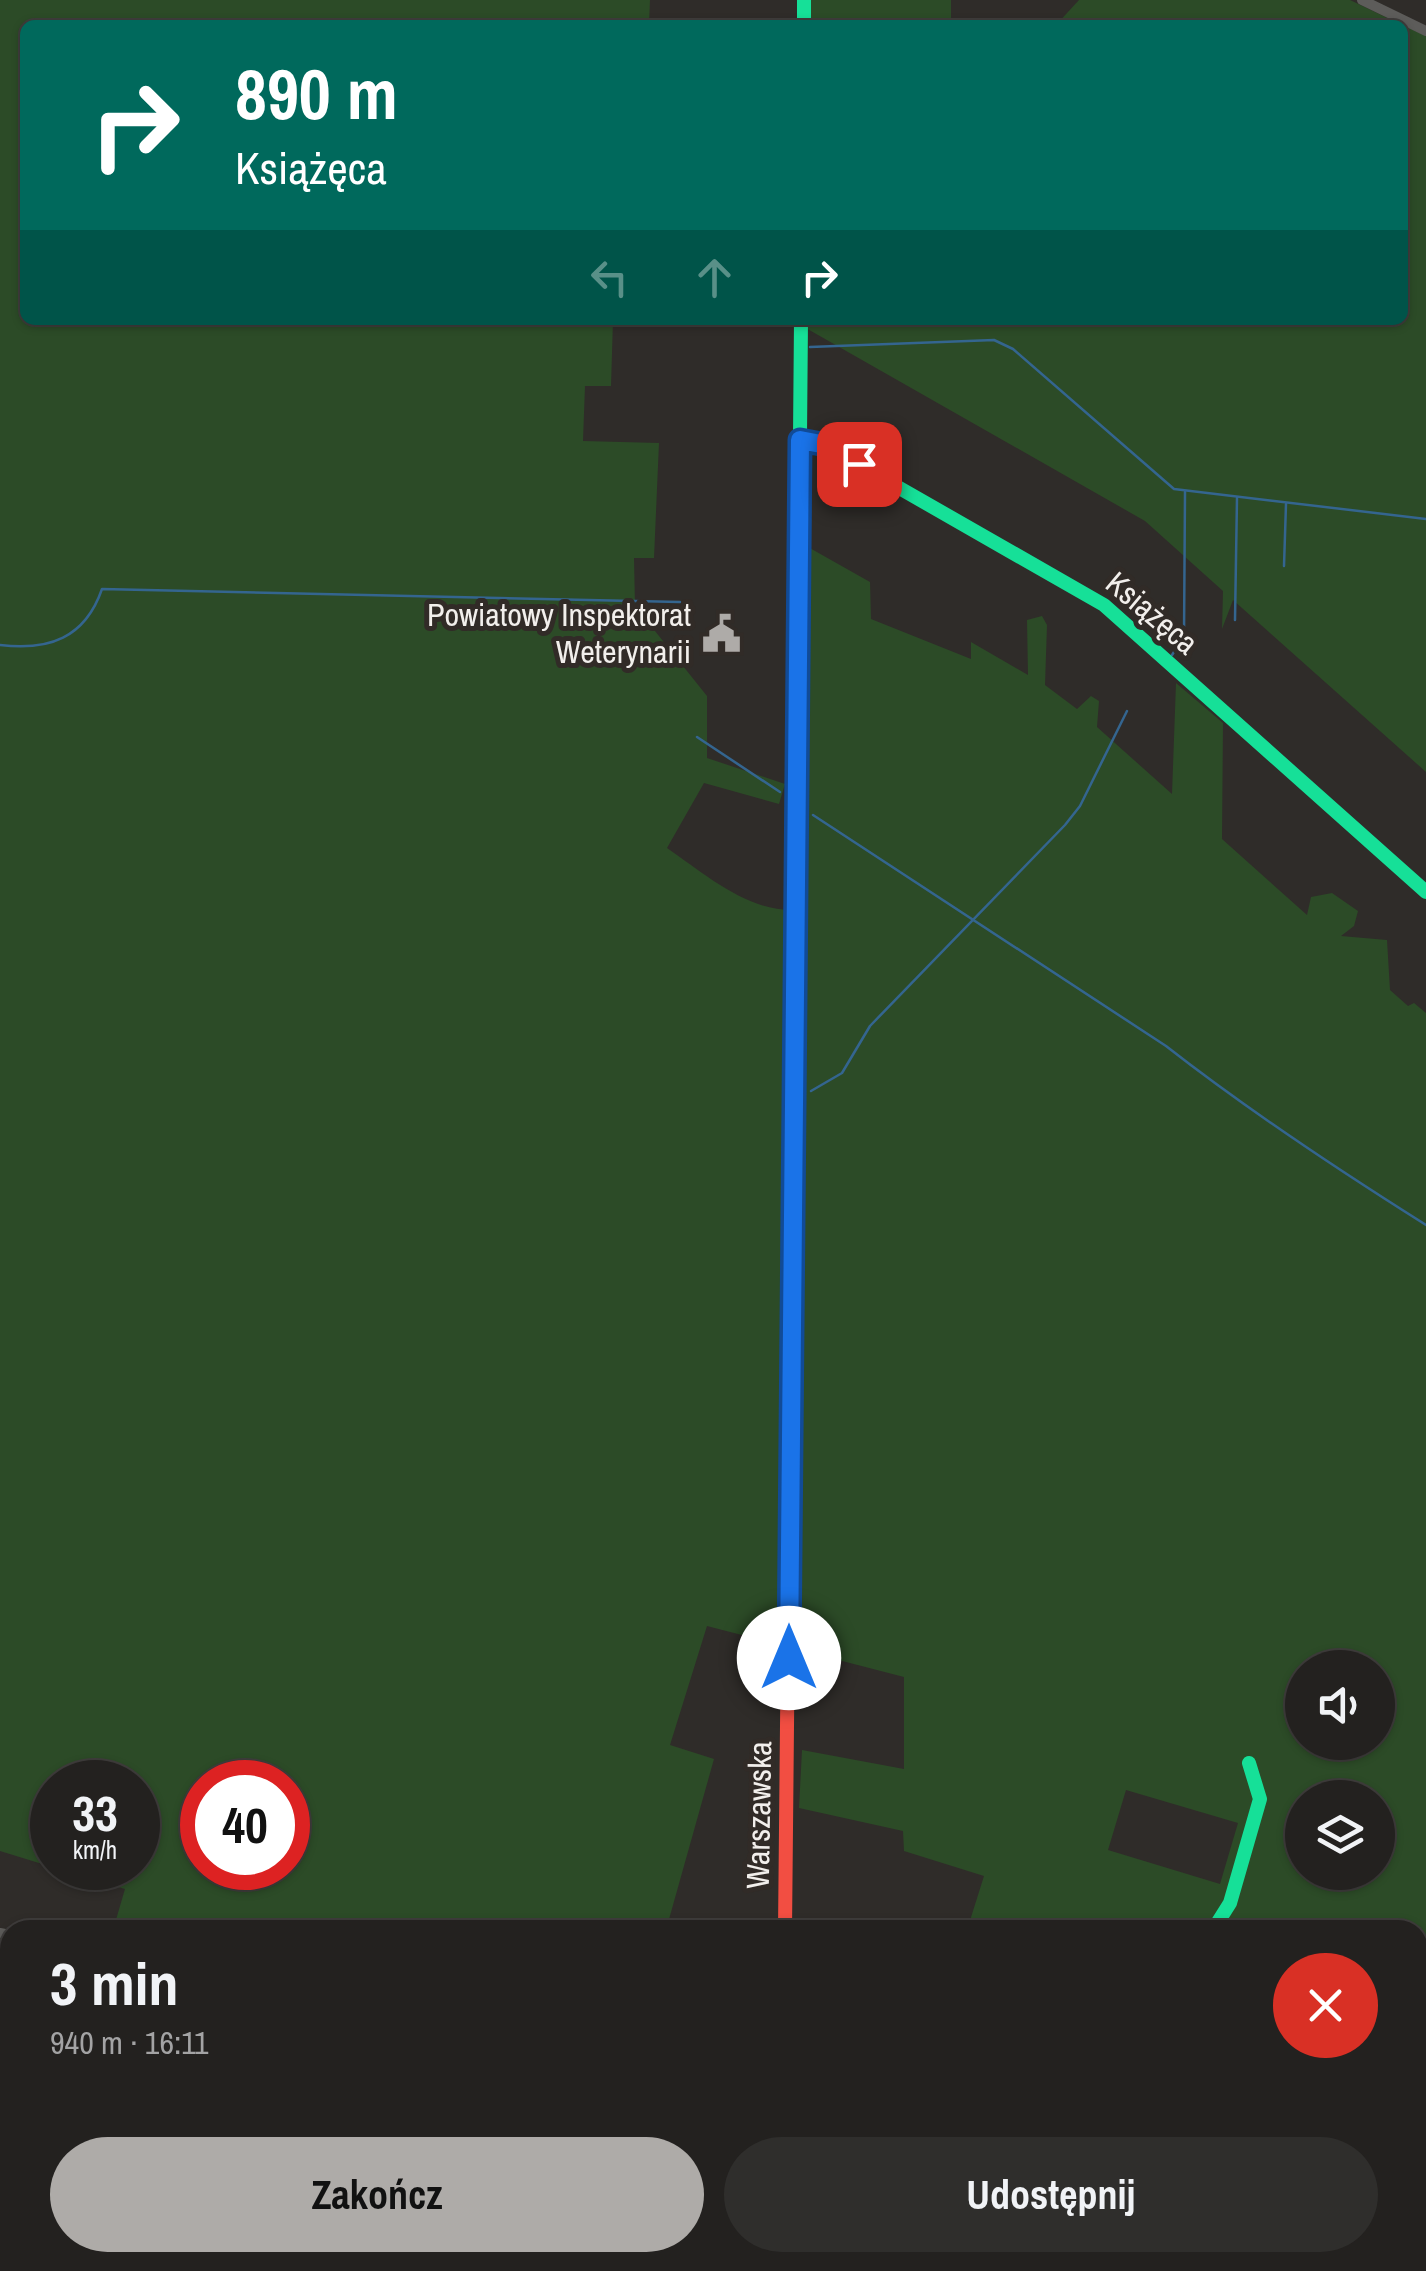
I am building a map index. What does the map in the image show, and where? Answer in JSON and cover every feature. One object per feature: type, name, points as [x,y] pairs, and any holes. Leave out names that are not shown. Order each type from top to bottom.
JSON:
[{"type":"street","points":[[1362,0],[1403,20]]},
{"type":"street","name":"Warszawska","points":[[784,1920],[801,325]]},
{"type":"street","name":"Książęca","points":[[800,440],[826,446],[1104,604],[1426,892]]},
{"type":"street","points":[[1219,1920],[1230,1903],[1260,1799],[1260,1786],[1249,1763]]},
{"type":"green space","points":[[0,0],[650,0],[649,20],[20,20],[20,325],[613,325],[611,386],[585,386],[583,441],[659,443],[654,558],[634,558],[635,606],[707,696],[707,758],[785,784],[779,804],[704,783],[667,848],[733,893],[769,907],[807,909],[803,800],[808,547],[870,582],[871,619],[971,659],[971,642],[1028,675],[1027,620],[1042,616],[1047,625],[1045,685],[1077,709],[1091,696],[1099,701],[1097,727],[1172,794],[1176,683],[1223,723],[1222,839],[1307,915],[1311,897],[1332,893],[1358,911],[1354,926],[1341,936],[1387,940],[1390,990],[1408,1006],[1414,1003],[1426,1013],[1426,1920],[970,1920],[984,1876],[904,1851],[903,1831],[799,1808],[802,1750],[904,1769],[904,1677],[707,1626],[670,1745],[714,1759],[669,1920],[116,1920],[125,1890],[160,1890],[160,1760],[30,1760],[30,1860],[0,1851]],"holes":[[[1126,1790],[1238,1823],[1220,1884],[1108,1850]]]},
{"type":"green space","points":[[805,0],[951,0],[951,20],[805,20]]},
{"type":"green space","points":[[1079,0],[1350,0],[1392,20],[1061,20]]},
{"type":"green space","points":[[1408,28],[1426,36],[1426,772],[1233,600],[1222,629],[1223,591],[1145,521],[804,327],[1408,325]]},
{"type":"waterway","points":[[810,347],[994,340],[1013,349],[1174,489],[1426,519]]},
{"type":"waterway","points":[[1172,655],[1184,637],[1185,492]]},
{"type":"waterway","points":[[1235,620],[1237,498]]},
{"type":"waterway","points":[[1284,566],[1286,504]]},
{"type":"waterway","points":[[0,645],[34,646],[63,638],[86,619],[102,589],[680,602]]},
{"type":"waterway","points":[[811,1091],[842,1073],[870,1026],[1065,825],[1080,806],[1127,711]]},
{"type":"waterway","points":[[697,737],[780,792]]},
{"type":"waterway","points":[[813,815],[1166,1046],[1294,1139],[1426,1225]]},
{"type":"traffic: fast","points":[[804,0],[804,20]]},
{"type":"traffic: fast","points":[[799,552],[801,325]]},
{"type":"traffic: fast","points":[[800,440],[826,446],[1104,605],[1426,892]]},
{"type":"traffic: fast","points":[[790,1422],[796,796]]},
{"type":"traffic: fast","points":[[1219,1920],[1230,1903],[1260,1799],[1249,1763]]},
{"type":"traffic: jam","points":[[796,796],[799,552]]},
{"type":"traffic: jam","points":[[785,1920],[790,1422]]},
{"type":"place","name":"Powiatowy Inspektorat Weterynarii","points":[[721,633]]},
{"type":"route","points":[[789,1658],[800,440],[821,444],[859,464]]}]
